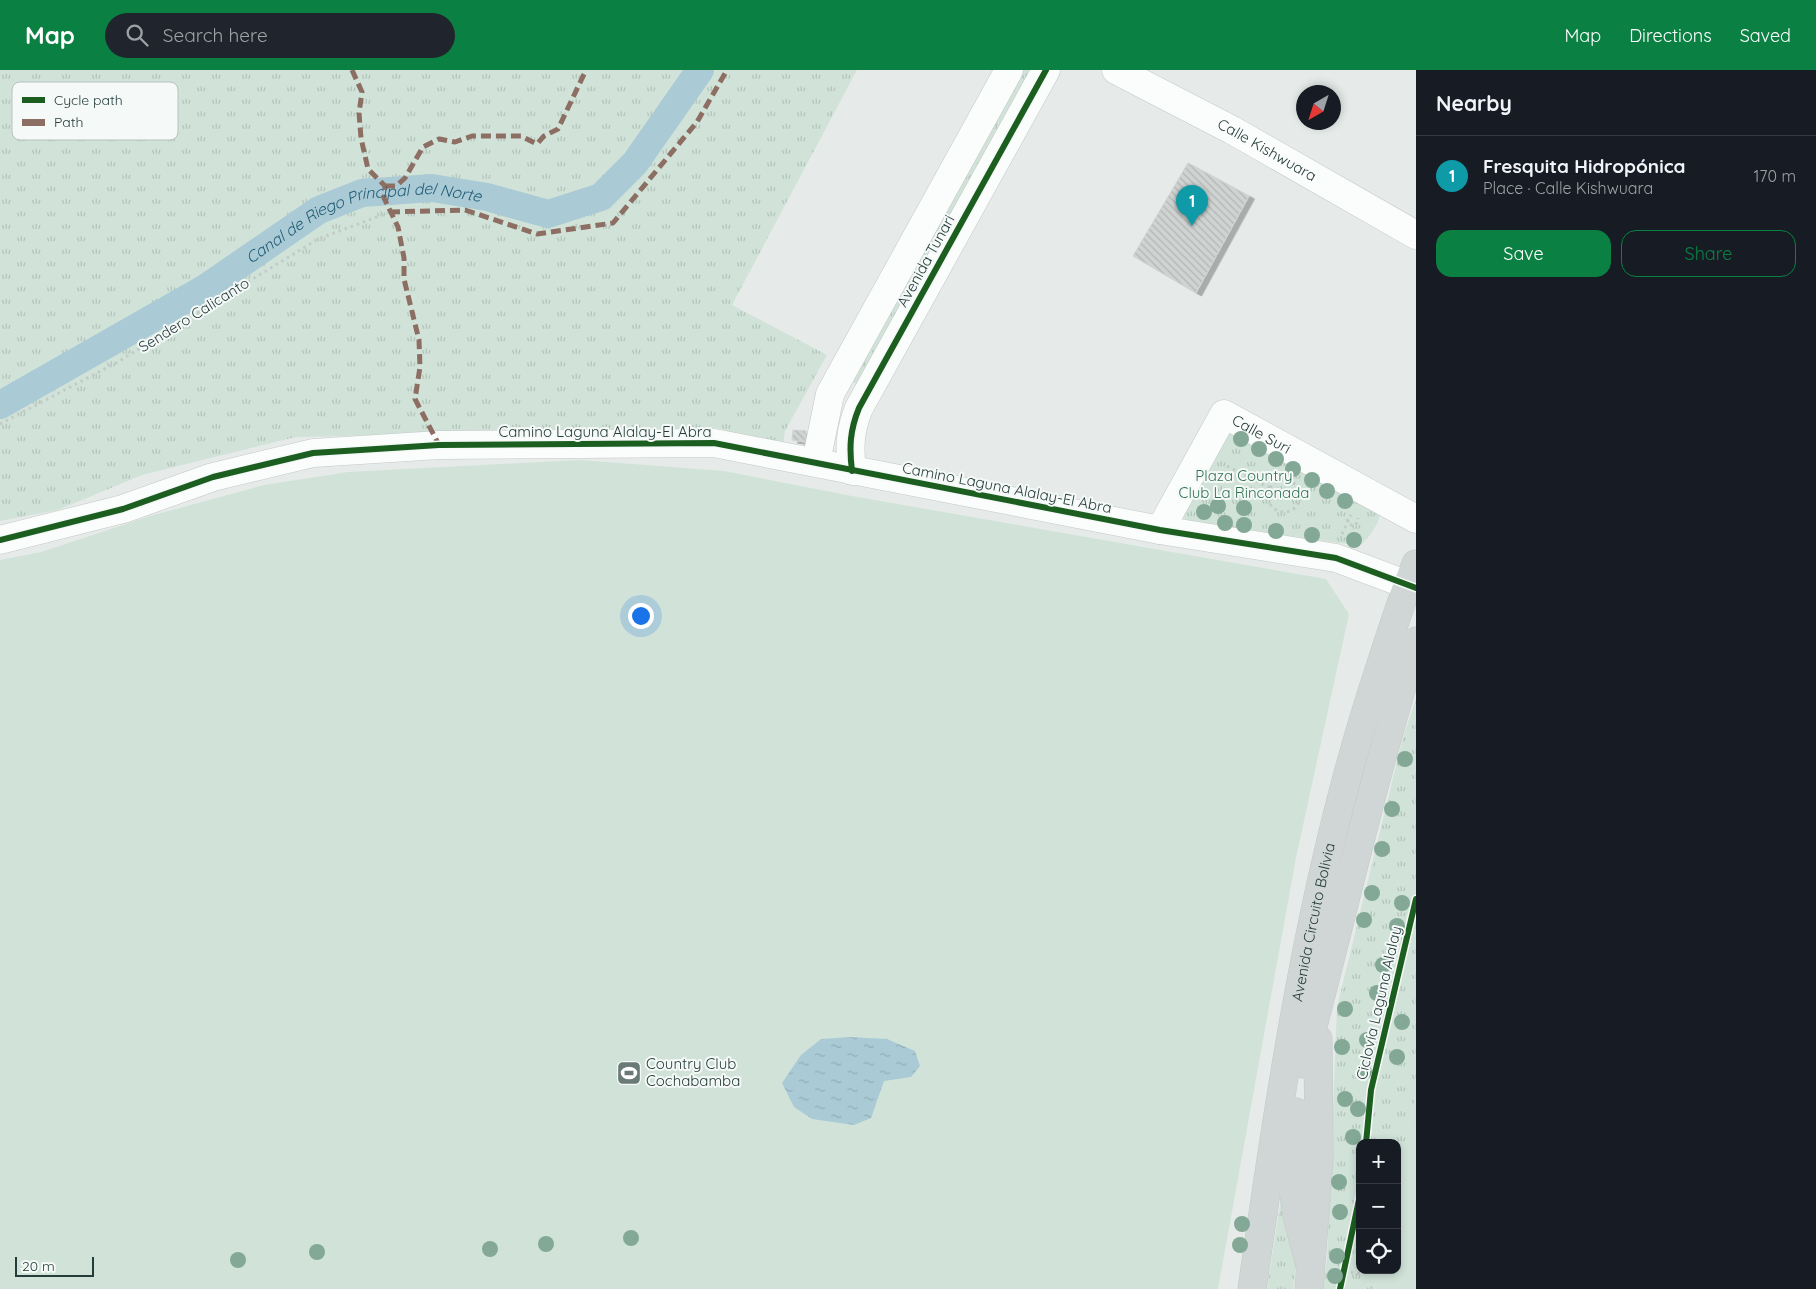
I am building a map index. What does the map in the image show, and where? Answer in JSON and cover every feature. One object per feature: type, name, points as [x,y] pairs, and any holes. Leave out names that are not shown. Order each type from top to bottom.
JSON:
[{"type":"main road","name":"Avenida Circuito Bolivia","points":[[1252,1289],[1274,1143],[1325,865],[1350,765],[1413,579]]},
{"type":"main road","name":"Avenida Circuito Bolivia","points":[[1310,1277],[1298,1220],[1292,1175],[1292,1143],[1302,1071],[1367,812],[1416,641]]},
{"type":"street","name":"Avenida Tunari","points":[[816,462],[830,394],[1009,70]]},
{"type":"street","name":"Avenida Tunari","points":[[852,471],[849,448],[851,428],[859,408],[1046,70]]},
{"type":"street","name":"Calle Kishwuara","points":[[1116,70],[1232,130],[1416,235]]},
{"type":"street","name":"Calle Suri","points":[[1160,530],[1224,414],[1416,520]]},
{"type":"street","name":"Camino Laguna Alalay-El Abra","points":[[0,540],[124,510],[213,476],[312,453],[439,445],[714,443],[1160,530],[1336,558],[1413,579]]},
{"type":"path","points":[[1224,464],[1270,488]]},
{"type":"path","points":[[1278,481],[1289,481],[1298,488],[1300,493],[1298,503],[1286,512],[1276,510],[1269,503],[1268,493],[1270,488],[1278,481]]},
{"type":"path","points":[[1342,1280],[1346,1262]]},
{"type":"green space","points":[[0,70],[857,70],[732,305],[827,355],[785,431],[783,445],[716,428],[296,437],[142,475],[58,510],[0,521]]},
{"type":"green space","points":[[1022,70],[1034,70],[858,385],[850,380]]},
{"type":"green space","name":"Plaza Country Club La Rinconada","points":[[1229,428],[1380,513],[1378,522],[1370,535],[1361,545],[1339,543],[1191,522],[1179,515]]},
{"type":"green space","name":"Country Club Cochabamba","points":[[580,460],[724,471],[852,496],[1326,579],[1349,614],[1296,858],[1218,1289],[0,1289],[0,560],[41,552],[150,516],[264,485],[348,472]]},
{"type":"green space","points":[[1416,699],[1416,1093],[1401,1162],[1401,1139],[1356,1139],[1356,1274],[1377,1274],[1374,1289],[1322,1289],[1327,1260],[1337,1007],[1403,737]]},
{"type":"green space","points":[[1416,1093],[1416,1289],[1374,1289],[1377,1274],[1401,1274],[1401,1162]]},
{"type":"green space","points":[[1284,1179],[1298,1253],[1293,1289],[1267,1289]]},
{"type":"water","points":[[850,1037],[887,1039],[915,1051],[920,1066],[911,1077],[884,1081],[871,1118],[854,1125],[812,1119],[794,1107],[782,1083],[801,1055],[821,1039]]},
{"type":"building","points":[[1188,163],[1249,196],[1196,293],[1133,256]]},
{"type":"building","points":[[793,430],[806,431],[805,442],[792,440]]},
{"type":"waterway","name":"Canal de Riego Principal del Norte","points":[[0,405],[204,289],[319,210],[362,193],[432,188],[487,197],[548,214],[601,197],[635,163],[700,70]]},
{"type":"marked path","points":[[352,70],[362,92],[359,113],[361,138],[368,169],[385,186],[384,198],[398,227],[404,258],[404,279],[419,340],[420,367],[415,399],[439,445]]},
{"type":"marked path","points":[[385,186],[396,186],[405,178],[423,147],[439,139],[455,142],[472,136],[521,136],[537,144],[544,136],[558,129],[586,70]]},
{"type":"marked path","points":[[390,212],[465,210],[537,234],[613,223],[697,122],[727,70]]},
{"type":"cycle path","points":[[852,471],[851,439],[859,408],[1046,70]]},
{"type":"cycle path","points":[[0,540],[123,509],[213,477],[313,453],[439,445],[714,443],[1160,530],[1336,558],[1416,588]]},
{"type":"cycle path","name":"Ciclovía Laguna Alalay","points":[[1366,1139],[1371,1090],[1416,899]]},
{"type":"cycle path","points":[[1340,1289],[1356,1214]]},
{"type":"place","name":"Fresquita Hidropónica","points":[[1192,226]]},
{"type":"place","name":"Country Club Cochabamba","points":[[629,1073]]}]
